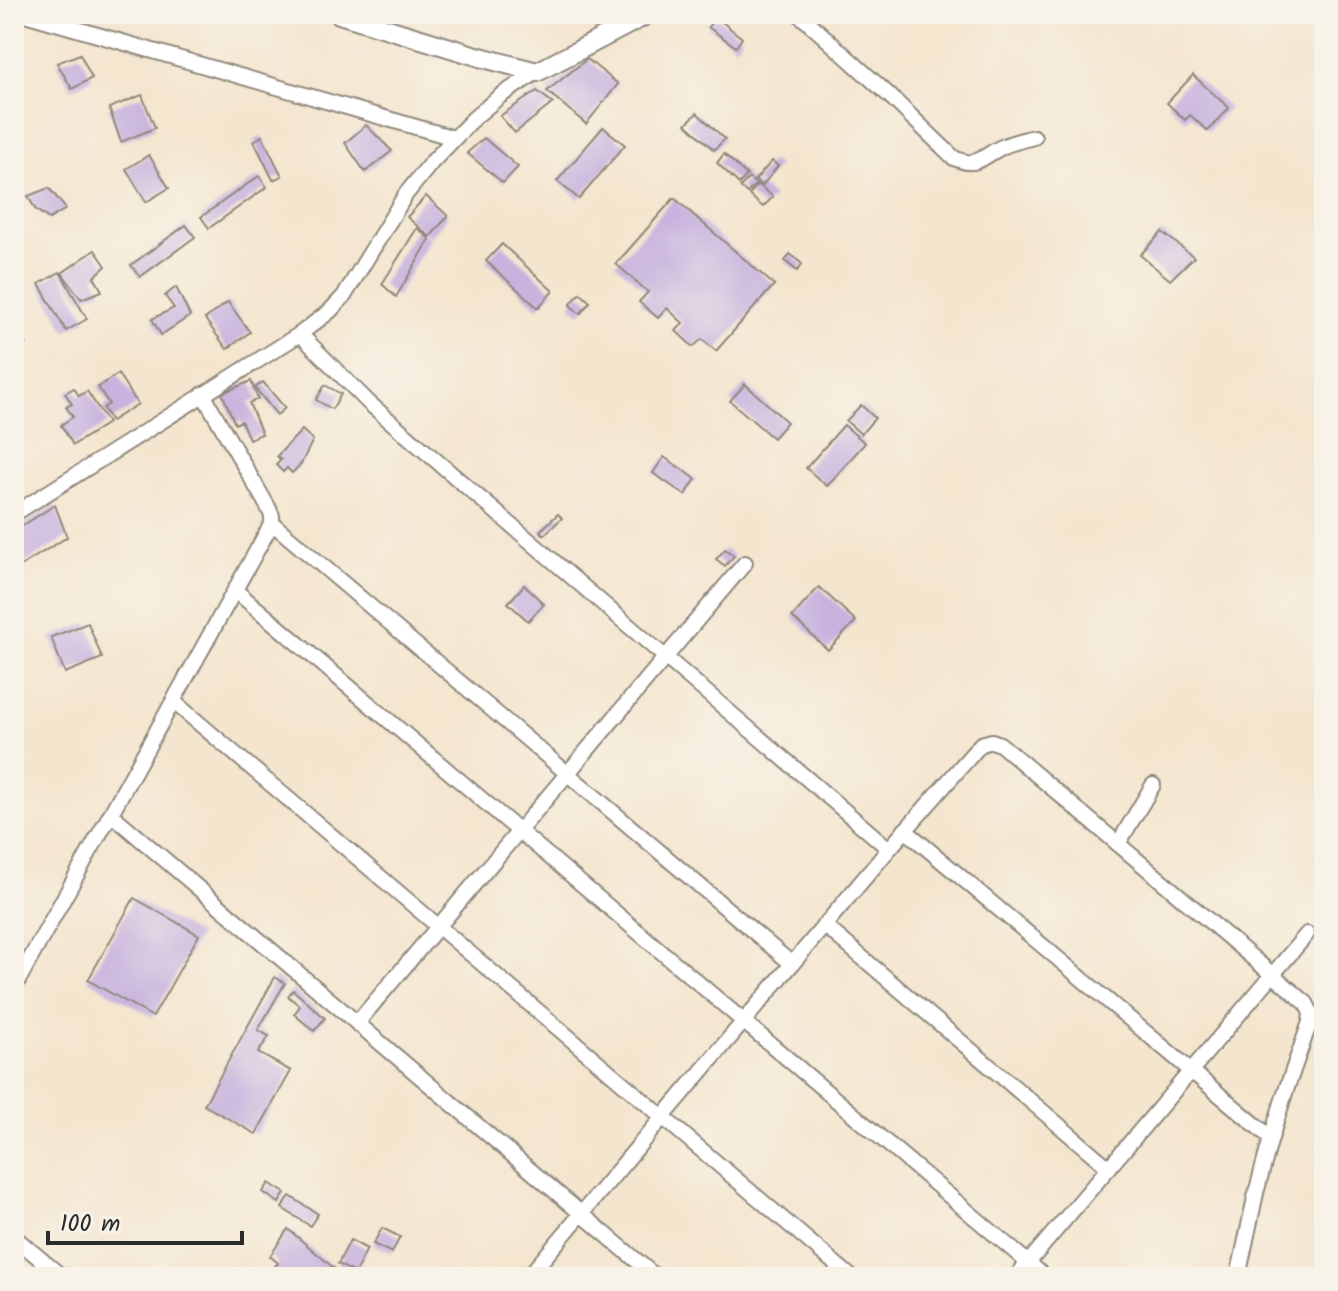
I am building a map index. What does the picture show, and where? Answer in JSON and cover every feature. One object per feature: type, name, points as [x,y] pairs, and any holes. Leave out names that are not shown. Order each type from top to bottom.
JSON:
[{"type":"street","points":[[25,14],[454,138]]},
{"type":"street","points":[[339,14],[537,72]]},
{"type":"street","points":[[14,514],[300,334],[330,311],[344,296],[406,194],[474,118],[500,96],[537,72],[648,14]]},
{"type":"street","points":[[799,14],[954,158],[964,163],[975,163],[1012,142],[1034,137]]},
{"type":"street","points":[[300,334],[369,403],[889,849]]},
{"type":"street","points":[[14,988],[272,523],[268,507],[203,394]]},
{"type":"street","points":[[272,523],[792,964]]},
{"type":"street","points":[[357,1023],[745,563]]},
{"type":"street","points":[[236,591],[1045,1277]]},
{"type":"street","points":[[174,702],[851,1277]]},
{"type":"street","points":[[528,1277],[905,830],[981,744],[992,741],[1000,744],[1306,1003],[1311,1013],[1271,1138],[1238,1277]]},
{"type":"street","points":[[1118,844],[1153,785]]},
{"type":"street","points":[[111,814],[656,1277]]},
{"type":"street","points":[[905,830],[1271,1138]]},
{"type":"street","points":[[824,925],[1109,1168]]},
{"type":"street","points":[[1016,1277],[1307,934]]},
{"type":"street","points":[[14,1237],[62,1277]]},
{"type":"building","points":[[716,17],[742,38],[736,47],[708,27]]},
{"type":"building","points":[[80,54],[92,78],[72,89],[57,63]]},
{"type":"building","points":[[587,59],[618,84],[586,124],[547,91]]},
{"type":"building","points":[[1193,75],[1229,108],[1208,131],[1190,115],[1185,120],[1167,103]]},
{"type":"building","points":[[537,91],[553,103],[515,133],[500,116]]},
{"type":"building","points":[[142,95],[155,128],[121,142],[109,108]]},
{"type":"building","points":[[697,113],[725,139],[714,150],[686,124]]},
{"type":"building","points":[[366,125],[392,151],[365,172],[345,143]]},
{"type":"building","points":[[603,127],[625,145],[579,199],[557,181]]},
{"type":"building","points":[[262,136],[282,176],[273,180],[254,141]]},
{"type":"building","points":[[484,138],[518,167],[503,183],[467,153]]},
{"type":"building","points":[[724,154],[747,175],[739,184],[717,163]]},
{"type":"building","points":[[149,155],[169,188],[146,202],[126,169]]},
{"type":"building","points":[[772,161],[778,166],[762,186],[755,180]]},
{"type":"building","points":[[259,176],[267,187],[209,228],[201,217]]},
{"type":"building","points":[[749,178],[756,184],[747,193],[740,187]]},
{"type":"building","points":[[758,184],[773,197],[763,207],[749,195]]},
{"type":"building","points":[[49,188],[66,209],[49,219],[35,209],[28,196]]},
{"type":"building","points":[[426,196],[448,216],[430,237],[407,217]]},
{"type":"building","points":[[674,198],[774,285],[716,351],[702,339],[693,347],[676,331],[683,323],[667,308],[658,318],[639,302],[648,292],[616,264]]},
{"type":"building","points":[[186,225],[195,237],[140,277],[131,265]]},
{"type":"building","points":[[417,228],[430,239],[396,297],[382,284]]},
{"type":"building","points":[[1162,232],[1194,257],[1170,280],[1140,255]]},
{"type":"building","points":[[502,244],[553,291],[538,308],[486,261]]},
{"type":"building","points":[[95,250],[106,266],[94,277],[102,291],[81,299],[62,273]]},
{"type":"building","points":[[790,254],[802,264],[797,271],[785,261]]},
{"type":"building","points":[[60,272],[87,319],[66,331],[39,284]]},
{"type":"building","points":[[176,287],[190,316],[161,335],[152,319],[174,308],[165,296]]},
{"type":"building","points":[[580,293],[590,302],[580,314],[570,305]]},
{"type":"building","points":[[228,302],[250,332],[227,349],[205,319]]},
{"type":"building","points":[[14,326],[26,344],[14,352]]},
{"type":"building","points":[[118,374],[138,404],[111,421],[103,408],[109,404],[98,387]]},
{"type":"building","points":[[251,381],[258,399],[249,403],[262,434],[249,439],[241,421],[235,424],[222,393]]},
{"type":"building","points":[[263,382],[285,408],[277,415],[255,388]]},
{"type":"building","points":[[745,384],[787,422],[773,438],[730,401]]},
{"type":"building","points":[[325,385],[341,394],[332,409],[316,400]]},
{"type":"building","points":[[74,388],[79,396],[87,391],[108,423],[73,445],[61,425],[73,417],[66,407],[72,404],[65,393]]},
{"type":"building","points":[[861,405],[875,418],[861,434],[846,421]]},
{"type":"building","points":[[844,425],[865,443],[827,486],[806,468]]},
{"type":"building","points":[[302,430],[313,440],[301,464],[292,473],[287,468],[283,472],[276,465],[281,460],[277,456]]},
{"type":"building","points":[[664,457],[696,479],[685,495],[653,473]]},
{"type":"building","points":[[55,505],[67,537],[14,570],[14,531]]},
{"type":"building","points":[[558,514],[562,518],[544,535],[540,531]]},
{"type":"building","points":[[725,549],[734,556],[725,566],[716,559]]},
{"type":"building","points":[[524,585],[544,604],[528,621],[508,603]]},
{"type":"building","points":[[819,587],[856,621],[828,650],[792,617]]},
{"type":"building","points":[[88,623],[102,658],[65,673],[51,637]]},
{"type":"building","points":[[134,898],[199,935],[153,1017],[88,980]]},
{"type":"building","points":[[275,977],[285,983],[258,1030],[269,1036],[258,1053],[291,1071],[256,1134],[204,1105]]},
{"type":"building","points":[[293,990],[325,1018],[314,1031],[294,1014],[300,1006],[288,996]]},
{"type":"building","points":[[269,1183],[285,1193],[279,1203],[263,1192]]},
{"type":"building","points":[[290,1196],[318,1214],[310,1226],[282,1208]]},
{"type":"building","points":[[382,1228],[400,1237],[392,1253],[373,1244]]},
{"type":"building","points":[[288,1229],[341,1274],[340,1277],[266,1277],[278,1263],[270,1256]]},
{"type":"building","points":[[350,1240],[367,1249],[355,1273],[338,1264]]}]
